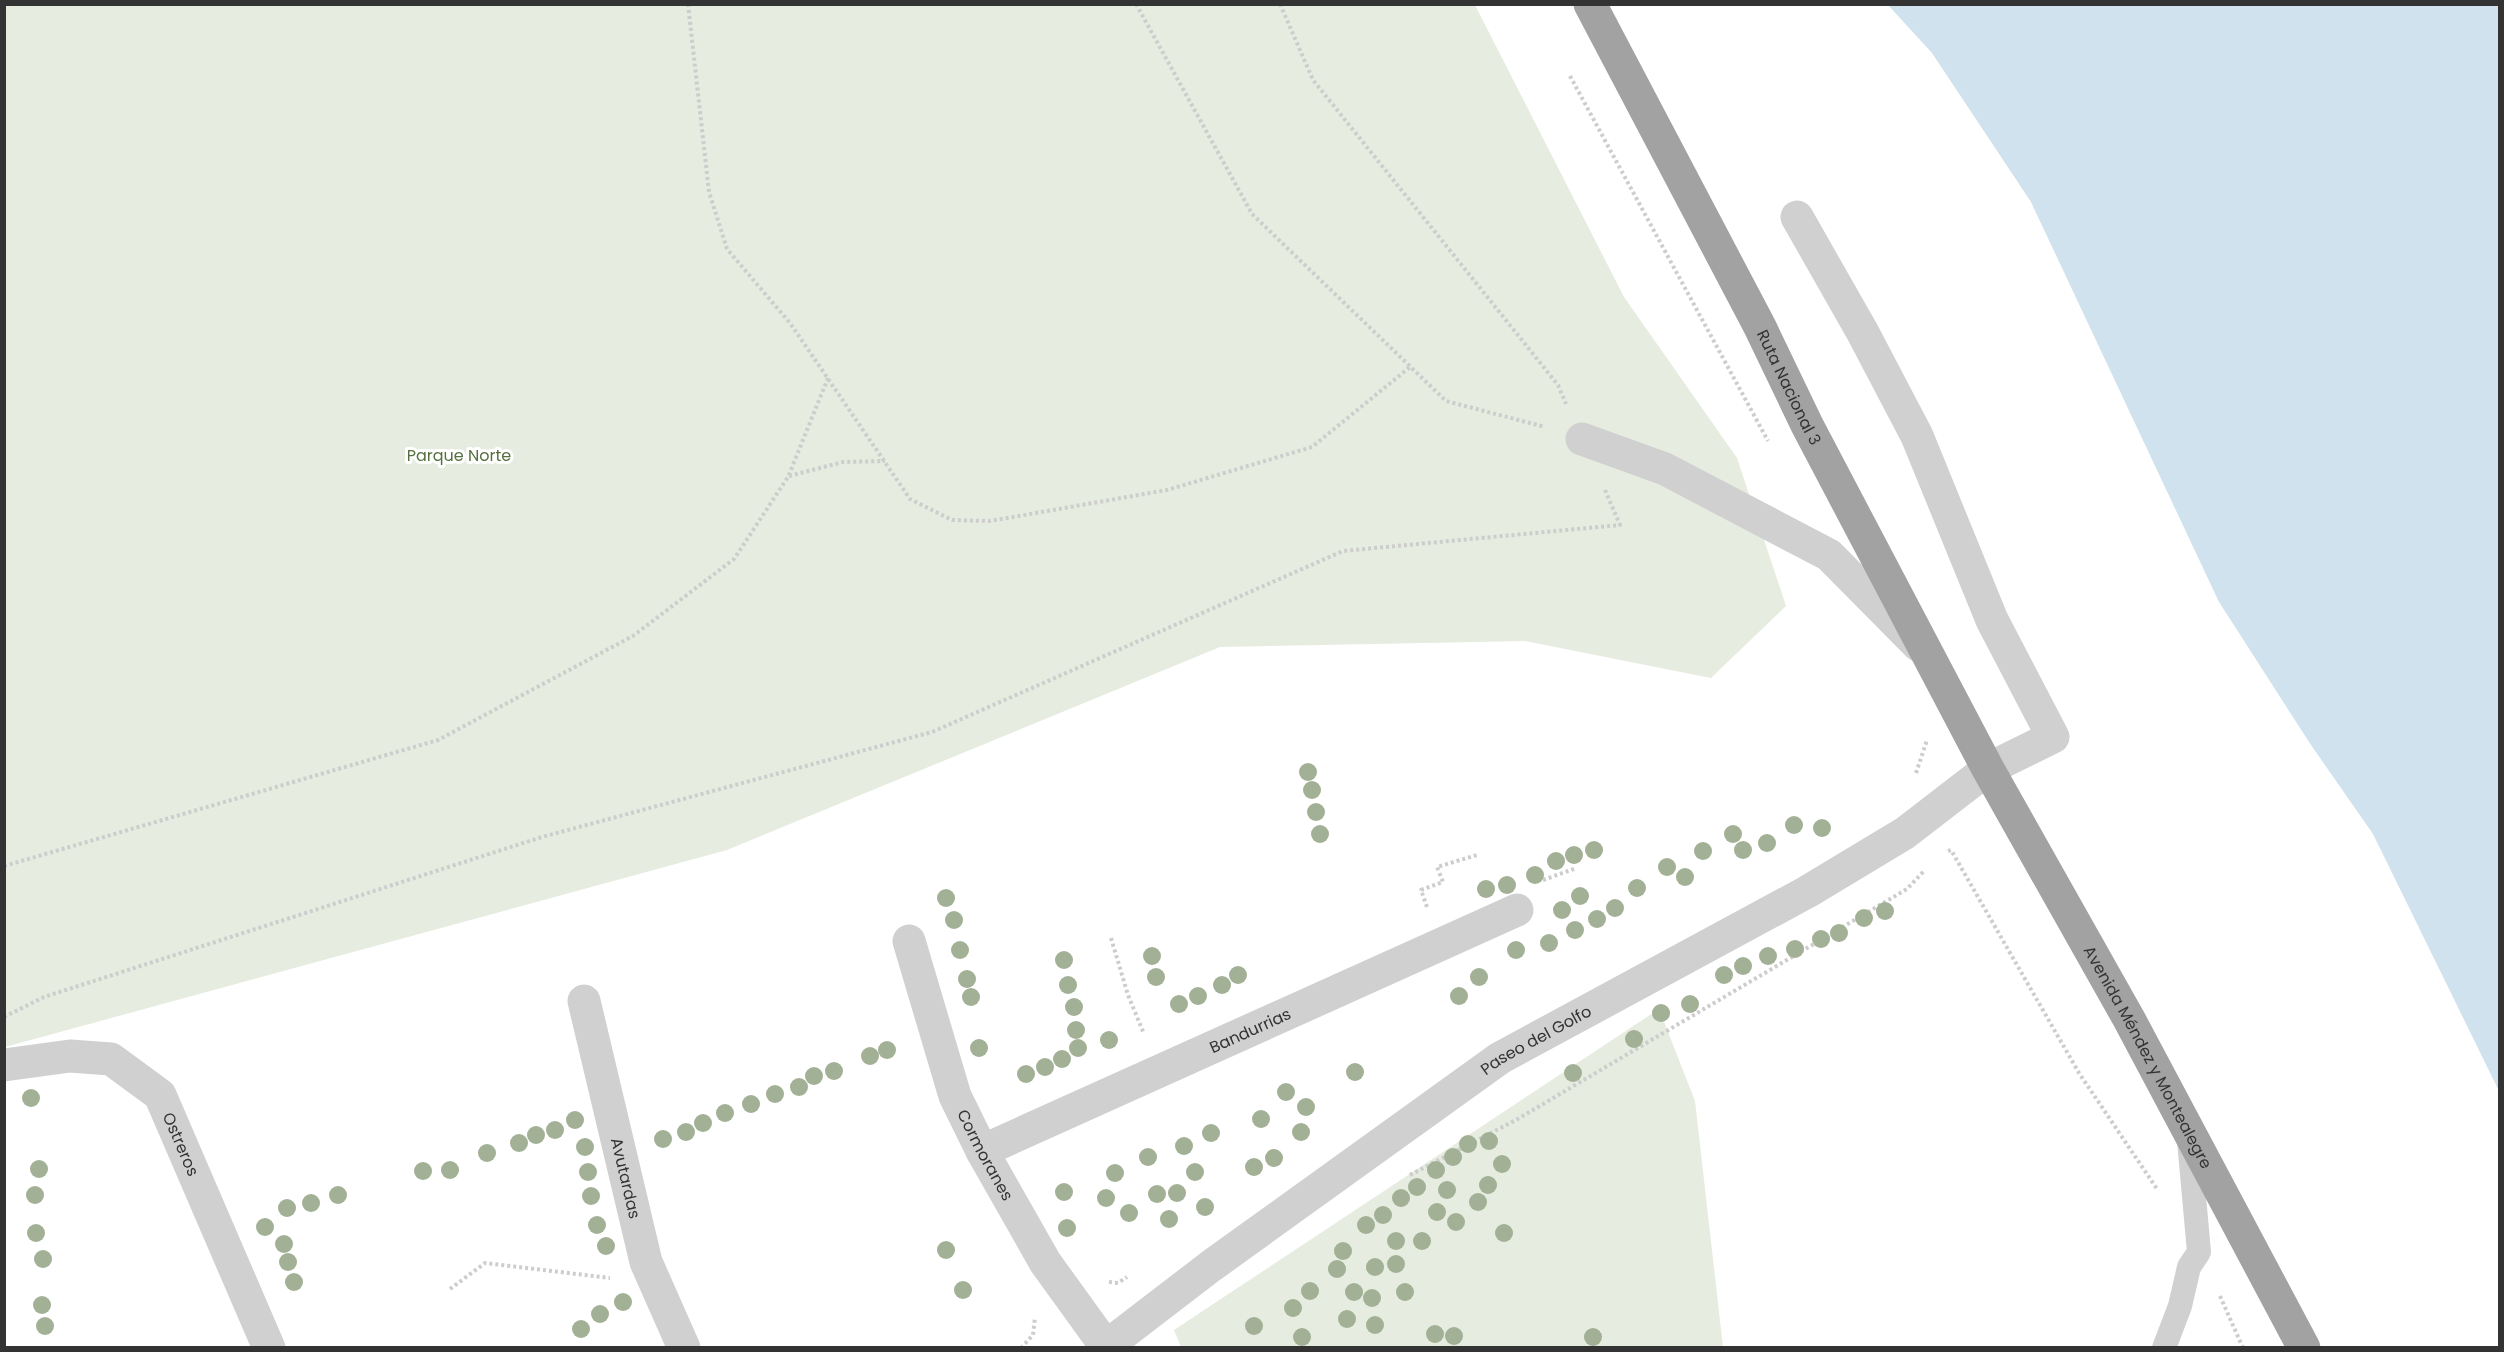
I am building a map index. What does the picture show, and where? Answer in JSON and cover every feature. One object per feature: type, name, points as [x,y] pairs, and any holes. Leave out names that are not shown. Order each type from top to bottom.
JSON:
[{"type":"highway","name":"Ruta Nacional 3","points":[[1590,4],[1760,327],[1807,425],[1988,769]]},
{"type":"highway","name":"Avenida Méndez y Montealegre","points":[[1988,769],[2188,1128],[2304,1347]]},
{"type":"street","name":"Paseo del Golfo","points":[[1106,1347],[1211,1266],[1500,1058],[1826,880],[1913,827],[1988,769],[2053,737],[1992,620],[1917,436],[1863,333],[1797,218]]},
{"type":"street","points":[[1582,439],[1665,469],[1829,555],[1929,656]]},
{"type":"street","name":"Bandurrias","points":[[982,1151],[1517,910]]},
{"type":"street","name":"Cormoranes","points":[[909,941],[956,1096],[982,1151],[1045,1262],[1106,1347]]},
{"type":"street","name":"Avutardas","points":[[584,1000],[646,1262],[684,1347]]},
{"type":"street","name":"Ostreros","points":[[4,1065],[70,1056],[111,1059],[160,1095],[269,1347]]},
{"type":"lane","points":[[2164,1347],[2180,1306],[2189,1267],[2199,1252],[2188,1128]]},
{"type":"path","points":[[688,4],[709,192],[728,249],[790,323],[910,499],[951,520],[990,521],[1167,490],[1312,447],[1410,367]]},
{"type":"path","points":[[1136,4],[1252,214],[1446,401],[1582,439]]},
{"type":"path","points":[[4,1017],[44,998],[542,837],[932,732],[1343,551],[1620,525],[1558,385],[1313,80],[1280,4]]},
{"type":"path","points":[[1570,76],[1772,451]]},
{"type":"path","points":[[4,866],[438,740],[633,636],[734,559],[788,477],[828,378]]},
{"type":"path","points":[[788,477],[843,462],[885,461]]},
{"type":"path","points":[[1914,782],[1929,734]]},
{"type":"path","points":[[1943,854],[1951,850],[2079,1073],[2159,1192]]},
{"type":"path","points":[[1400,1180],[1516,1120],[1907,889],[1928,866]]},
{"type":"path","points":[[1111,938],[1128,995],[1146,1039]]},
{"type":"path","points":[[2199,1252],[2243,1347]]},
{"type":"path","points":[[450,1289],[485,1263],[616,1279]]},
{"type":"path","points":[[1101,1281],[1118,1282],[1127,1276]]},
{"type":"green space","name":"Parque Norte","points":[[5,5],[1475,5],[1624,297],[1737,458],[1786,606],[1711,678],[1525,641],[1220,647],[727,850],[5,1047]]},
{"type":"green space","points":[[1659,1009],[1695,1101],[1723,1347],[1181,1347],[1174,1330]]},
{"type":"water","points":[[1888,5],[2499,5],[2499,1091],[2373,834],[2311,745],[2219,602],[2031,202],[1932,53]]}]
